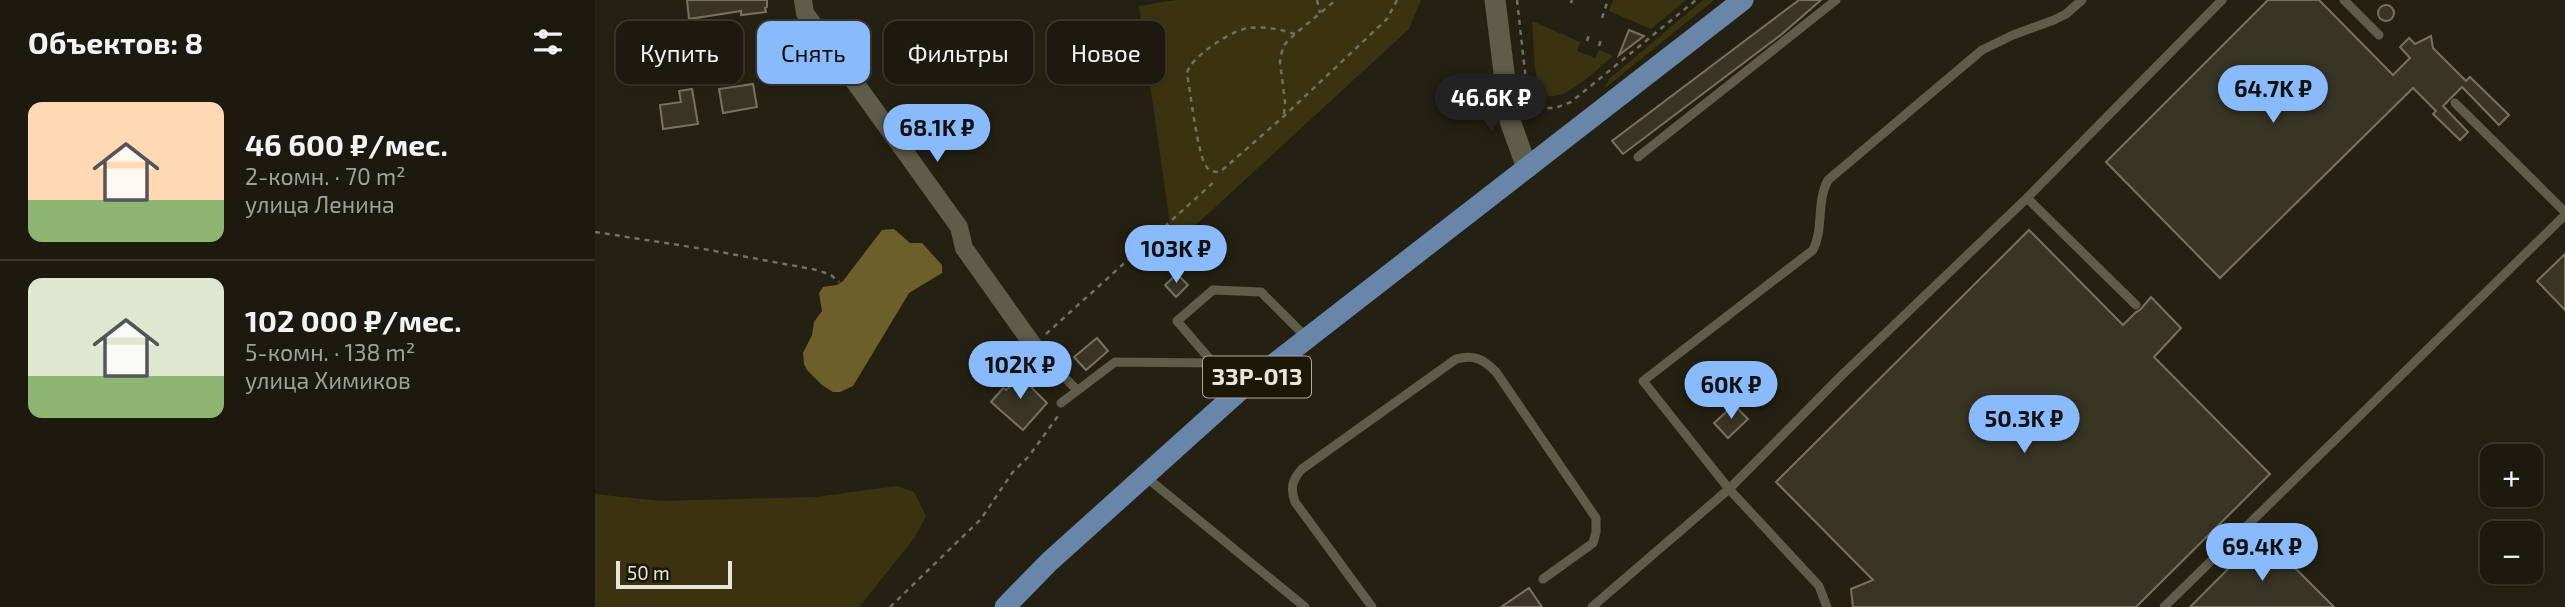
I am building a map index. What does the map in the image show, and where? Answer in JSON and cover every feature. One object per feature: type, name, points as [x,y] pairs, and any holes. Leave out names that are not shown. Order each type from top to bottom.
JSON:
[{"type":"main road","points":[[1495,0],[1510,121],[1527,168]]},
{"type":"main road","name":"33Р-013","points":[[1005,607],[1049,562],[1238,392],[1743,0]]},
{"type":"street","points":[[803,0],[805,13],[959,227],[964,248],[1033,345]]},
{"type":"lane","points":[[1638,157],[1836,0]]},
{"type":"lane","points":[[1826,607],[1819,586],[1730,489],[1643,381],[1812,250],[1818,241],[1821,203],[1828,180],[1982,50],[2013,34],[2066,14],[2082,0]]},
{"type":"lane","points":[[1592,607],[1730,489],[1843,374],[2027,198],[2222,0]]},
{"type":"lane","points":[[2344,0],[2379,35]]},
{"type":"lane","points":[[2164,607],[2565,213],[2455,103]]},
{"type":"lane","points":[[2027,198],[2136,305]]},
{"type":"lane","points":[[1238,392],[1177,321],[1213,290],[1261,292],[1306,337]]},
{"type":"lane","points":[[1033,345],[1077,390]]},
{"type":"lane","points":[[1372,607],[1295,502],[1291,491],[1294,478],[1302,469],[1456,359],[1467,356],[1476,357],[1496,372],[1595,518],[1596,532],[1593,543],[1543,579]]},
{"type":"lane","points":[[1061,403],[1115,362],[1212,363]]},
{"type":"lane","points":[[1144,475],[1305,607]]},
{"type":"path","points":[[1317,0],[1320,13]]},
{"type":"path","points":[[1283,117],[1286,110],[1281,53],[1283,46],[1336,0]]},
{"type":"path","points":[[1295,34],[1267,29],[1243,29],[1193,61],[1187,73],[1201,155],[1210,171],[1220,172],[1283,117],[1387,19],[1397,0]]},
{"type":"path","points":[[1517,0],[1529,95],[1534,103],[1549,109],[1563,107],[1585,92],[1696,0]]},
{"type":"path","points":[[1602,18],[1608,0]]},
{"type":"path","points":[[1587,41],[1589,35]]},
{"type":"path","points":[[1598,46],[1601,40]]},
{"type":"path","points":[[1033,345],[1215,181]]},
{"type":"path","points":[[595,232],[817,270],[831,275],[839,282]]},
{"type":"path","points":[[890,607],[981,519],[1012,472],[1047,434],[1060,412],[1061,403]]},
{"type":"shaded area","points":[[1176,0],[1421,0],[1409,29],[1173,246],[1150,84],[1165,84],[1165,21],[1141,21],[1139,6]]},
{"type":"shaded area","points":[[1613,0],[1686,0],[1651,29],[1609,11]]},
{"type":"shaded area","points":[[1703,0],[1714,0],[1604,89],[1610,78]]},
{"type":"shaded area","points":[[1532,21],[1580,42],[1577,51],[1595,58],[1599,50],[1613,56],[1575,87],[1553,96],[1545,94],[1539,86],[1536,71]]},
{"type":"shaded area","points":[[894,229],[910,243],[922,243],[942,265],[942,273],[909,293],[853,386],[833,392],[822,385],[804,364],[803,353],[812,335],[814,322],[822,311],[819,293],[823,287],[837,285],[843,281],[882,230]]},
{"type":"shaded area","points":[[897,486],[914,492],[926,516],[915,537],[859,607],[595,607],[595,494],[660,501],[816,497]]},
{"type":"building","points":[[687,0],[767,0],[767,7],[766,12],[741,15],[741,11],[689,19]]},
{"type":"building","points":[[1799,0],[1821,0],[1782,34],[1623,154],[1612,141]]},
{"type":"building","points":[[2268,0],[2319,0],[2393,75],[2410,58],[2400,47],[2409,38],[2415,44],[2431,36],[2433,48],[2466,81],[2470,77],[2509,115],[2499,125],[2462,87],[2443,106],[2468,132],[2460,140],[2433,114],[2436,111],[2413,88],[2220,278],[2106,162]]},
{"type":"building","points":[[2383,5],[2389,5],[2394,13],[2392,19],[2383,21],[2378,16],[2378,10]]},
{"type":"building","points":[[1629,30],[1644,36],[1619,55]]},
{"type":"building","points":[[753,84],[757,107],[723,113],[719,89]]},
{"type":"building","points":[[692,89],[698,124],[663,129],[660,105],[681,102],[679,91]]},
{"type":"building","points":[[2029,230],[2123,325],[2151,297],[2181,328],[2154,357],[2270,474],[2136,607],[1853,607],[1851,589],[1873,580],[1776,482]]},
{"type":"building","points":[[2565,254],[2565,310],[2537,281]]},
{"type":"building","points":[[1177,274],[1188,285],[1176,297],[1165,285]]},
{"type":"building","points":[[1097,338],[1108,351],[1086,370],[1074,357]]},
{"type":"building","points":[[1029,371],[1038,382],[1032,388],[1047,403],[1023,430],[991,402],[1003,388],[1006,390]]},
{"type":"building","points":[[1734,405],[1748,419],[1728,438],[1714,423]]},
{"type":"building","points":[[2262,535],[2334,607],[2190,607]]},
{"type":"building","points":[[1529,588],[1542,607],[1501,607]]}]
